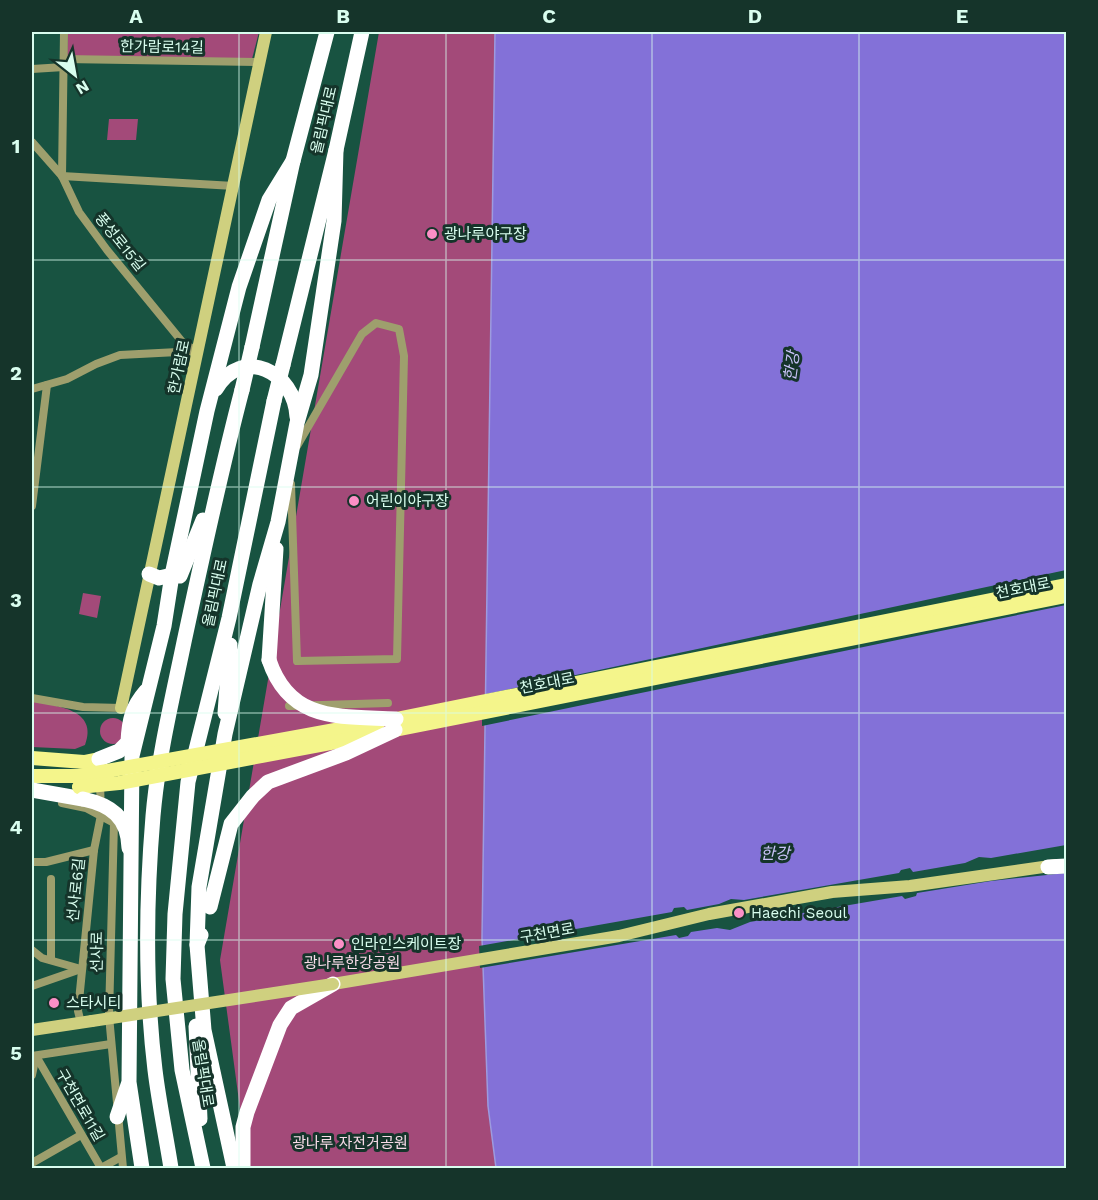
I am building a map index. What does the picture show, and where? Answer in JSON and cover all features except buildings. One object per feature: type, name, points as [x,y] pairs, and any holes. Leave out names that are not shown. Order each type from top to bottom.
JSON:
[{"type":"highway","name":"올림픽대로","points":[[171,1168],[155,1070],[149,988],[149,892],[153,815],[162,748],[216,493],[242,390],[293,161],[327,32]]},
{"type":"highway","name":"올림픽대로","points":[[203,1168],[182,1070],[173,979],[175,914],[188,782],[229,618],[274,401],[336,150],[362,32]]},
{"type":"highway","points":[[234,1168],[204,1030],[198,950],[199,887],[225,734],[260,584],[278,522],[297,423],[311,375],[334,221],[336,150]]},
{"type":"highway","points":[[130,749],[150,686],[207,411],[239,287],[269,200],[293,161]]},
{"type":"highway","points":[[207,411],[215,390],[228,375],[245,368],[261,368],[275,374],[290,388],[294,398],[297,423]]},
{"type":"highway","points":[[164,626],[184,562],[216,493]]},
{"type":"highway","points":[[278,522],[269,660],[275,676],[284,691],[297,702],[320,713],[396,725]]},
{"type":"highway","points":[[149,574],[159,578],[172,575]]},
{"type":"highway","points":[[225,734],[229,618]]},
{"type":"highway","points":[[142,1168],[129,1082],[129,1030],[125,1000],[131,821],[130,749],[125,713],[150,686]]},
{"type":"highway","points":[[203,1168],[194,974],[198,950],[231,824],[253,796],[268,782],[346,753],[396,725]]},
{"type":"highway","points":[[99,759],[130,749]]},
{"type":"highway","points":[[32,789],[80,788],[120,816],[127,827],[131,850]]},
{"type":"highway","points":[[108,819],[131,850]]},
{"type":"highway","points":[[1048,867],[1066,864]]},
{"type":"highway","points":[[243,1168],[242,1152],[247,1112],[280,1025],[291,1008],[333,984]]},
{"type":"highway","points":[[117,1118],[129,1082]]},
{"type":"main road","name":"한가람로","points":[[125,713],[149,574],[266,32]]},
{"type":"main road","name":"천호대로","points":[[32,776],[80,788],[119,783],[1066,585]]},
{"type":"main road","name":"천호대로","points":[[396,725],[1066,596]]},
{"type":"main road","points":[[32,758],[84,762],[99,759]]},
{"type":"main road","name":"구천면로","points":[[32,1030],[333,984],[619,936],[709,914],[832,892],[910,886],[1048,867]]},
{"type":"street","points":[[64,32],[62,176],[234,186]]},
{"type":"street","name":"한가람로14길","points":[[32,69],[64,63],[260,62]]},
{"type":"street","name":"풍성로15길","points":[[32,142],[62,176],[79,212],[107,250],[184,344],[198,351]]},
{"type":"street","points":[[376,323],[399,329],[404,356],[397,659],[297,661],[290,460],[362,334],[376,323]]},
{"type":"street","points":[[32,389],[67,379],[120,355],[198,351]]},
{"type":"street","points":[[32,506],[46,385]]},
{"type":"street","points":[[32,698],[125,713]]},
{"type":"street","points":[[289,706],[388,702]]},
{"type":"street","points":[[99,759],[108,819]]},
{"type":"street","points":[[32,798],[86,808],[108,819]]},
{"type":"street","name":"선사로6길","points":[[87,1022],[78,1011],[81,969],[94,850],[108,819]]},
{"type":"street","name":"선사로","points":[[108,819],[111,1044],[123,1168]]},
{"type":"street","points":[[32,862],[46,862],[94,850]]},
{"type":"street","points":[[51,879],[51,960]]},
{"type":"street","points":[[32,950],[51,960],[81,969]]},
{"type":"street","points":[[32,986],[81,969]]},
{"type":"street","name":"구천면로11길","points":[[34,1056],[111,1044]]},
{"type":"street","name":"구천면로11길","points":[[32,1075],[34,1056]]},
{"type":"street","name":"구천면로11길","points":[[34,1056],[101,1168]]},
{"type":"street","points":[[32,1163],[81,1135]]},
{"type":"street","points":[[101,1168],[121,1157]]},
{"type":"green space","points":[[68,32],[259,32],[252,59],[67,56]]},
{"type":"green space","name":"광나루한강공원","points":[[379,32],[495,32],[482,938],[488,1106],[496,1168],[248,1168],[220,960]]},
{"type":"green space","points":[[109,119],[138,119],[136,140],[107,140]]},
{"type":"green space","points":[[83,593],[101,596],[97,618],[79,614]]},
{"type":"green space","points":[[32,701],[73,711],[81,717],[88,733],[85,745],[75,749],[32,747]]},
{"type":"green space","points":[[113,718],[122,722],[126,731],[122,740],[113,744],[104,740],[100,731],[104,722]]},
{"type":"water","name":"한강","points":[[495,32],[1066,32],[1066,1168],[496,1168],[488,1106],[482,938]]},
{"type":"pier","points":[[1066,570],[1066,605],[482,726],[482,695]]},
{"type":"pier","points":[[1066,845],[1066,873],[991,881],[917,893],[916,896],[905,899],[902,896],[750,922],[730,930],[717,928],[691,932],[688,936],[679,938],[676,935],[480,968],[479,946],[672,912],[674,908],[684,907],[687,910],[719,904],[731,899],[744,900],[899,873],[901,870],[910,868],[913,872],[965,863],[979,857],[991,858]]},
{"type":"place","name":"광나루야구장","points":[[432,234]]},
{"type":"place","name":"어린이야구장","points":[[354,501]]},
{"type":"place","name":"Haechi Seoul","points":[[739,913]]},
{"type":"place","name":"인라인스케이트장","points":[[339,944]]},
{"type":"place","name":"스타시티","points":[[54,1003]]},
{"type":"park label","name":"광나루 자전거공원","points":[[350,1143]]}]
